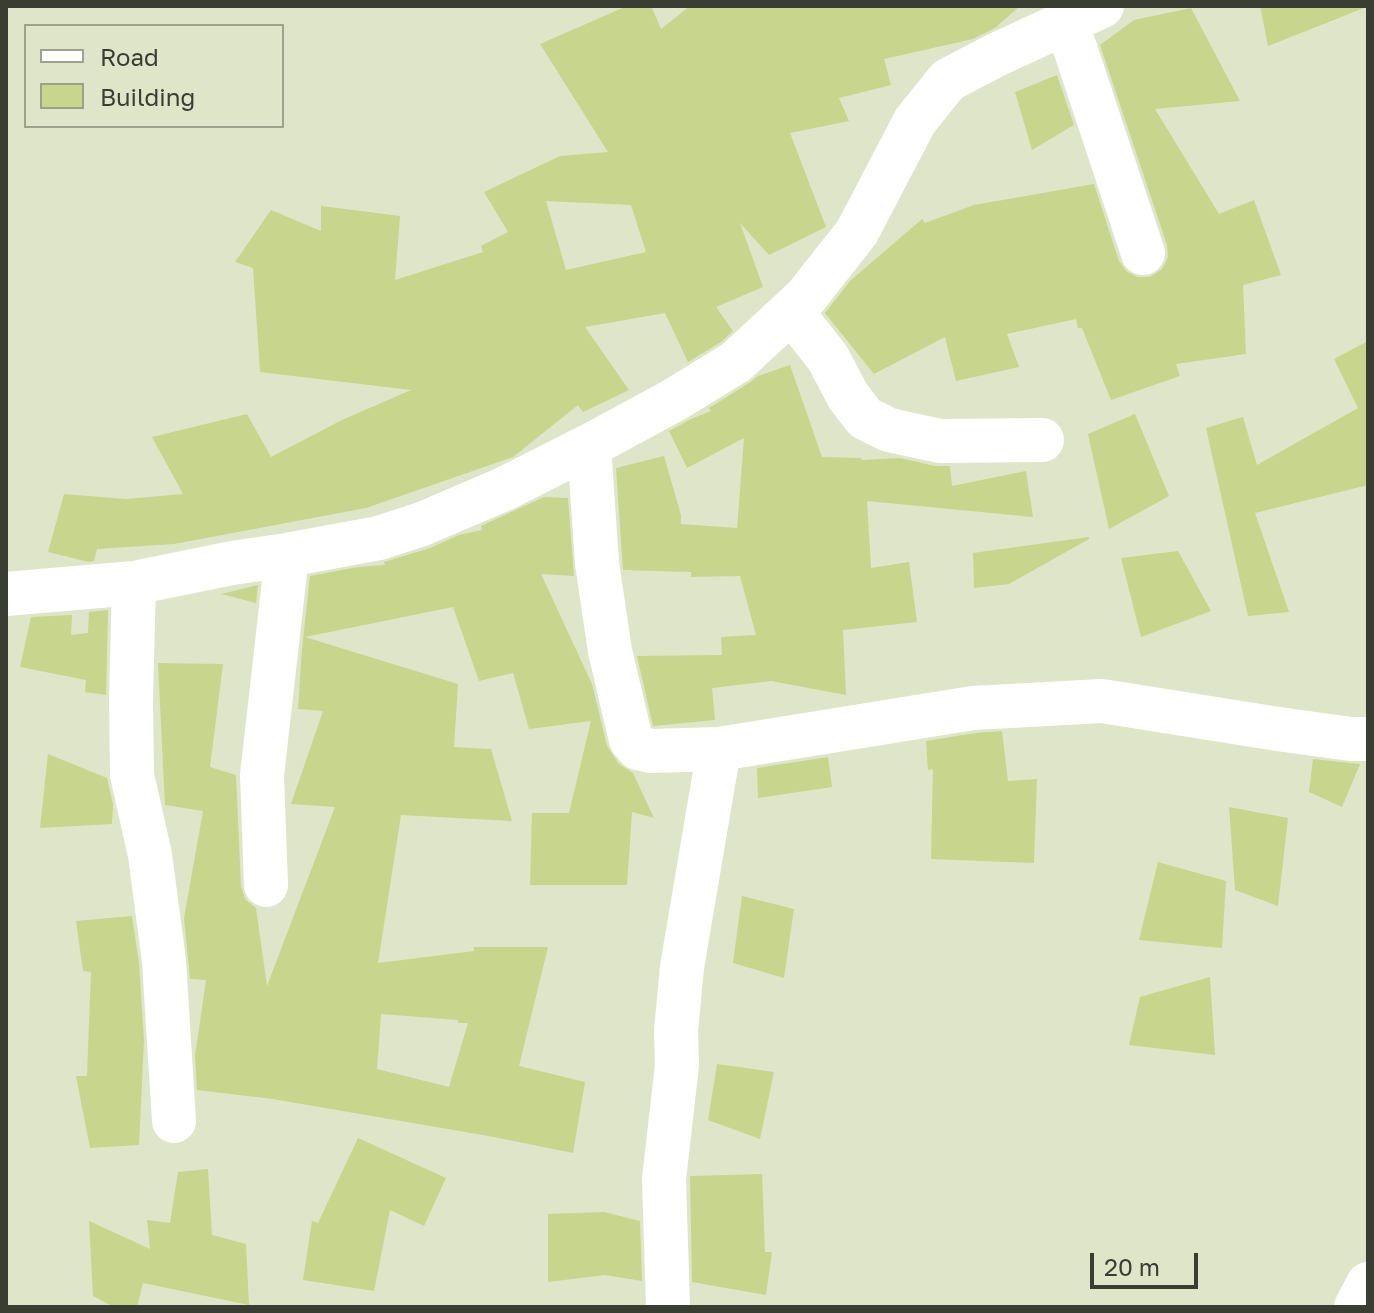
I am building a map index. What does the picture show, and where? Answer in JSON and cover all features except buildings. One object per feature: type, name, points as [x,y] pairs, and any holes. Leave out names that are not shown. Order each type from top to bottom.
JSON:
[{"type":"street","points":[[6,594],[134,583],[379,538],[422,524],[504,489],[589,446],[736,362],[805,298],[857,232],[915,121],[948,80],[1102,6]]},
{"type":"street","points":[[1060,26],[1074,45],[1143,253]]},
{"type":"street","points":[[791,311],[828,358],[848,396],[865,418],[889,430],[940,441],[1042,440]]},
{"type":"street","points":[[589,446],[597,563],[610,651],[631,740],[638,748],[651,751],[719,749],[973,708],[1102,701],[1278,729],[1368,739]]},
{"type":"street","points":[[266,885],[262,775],[287,555]]},
{"type":"street","points":[[134,583],[132,775],[150,855],[164,961],[174,1121]]},
{"type":"street","points":[[668,1307],[664,1179],[678,1055],[676,1031],[682,967],[719,749]]},
{"type":"street","points":[[1356,1307],[1368,1284]]}]
